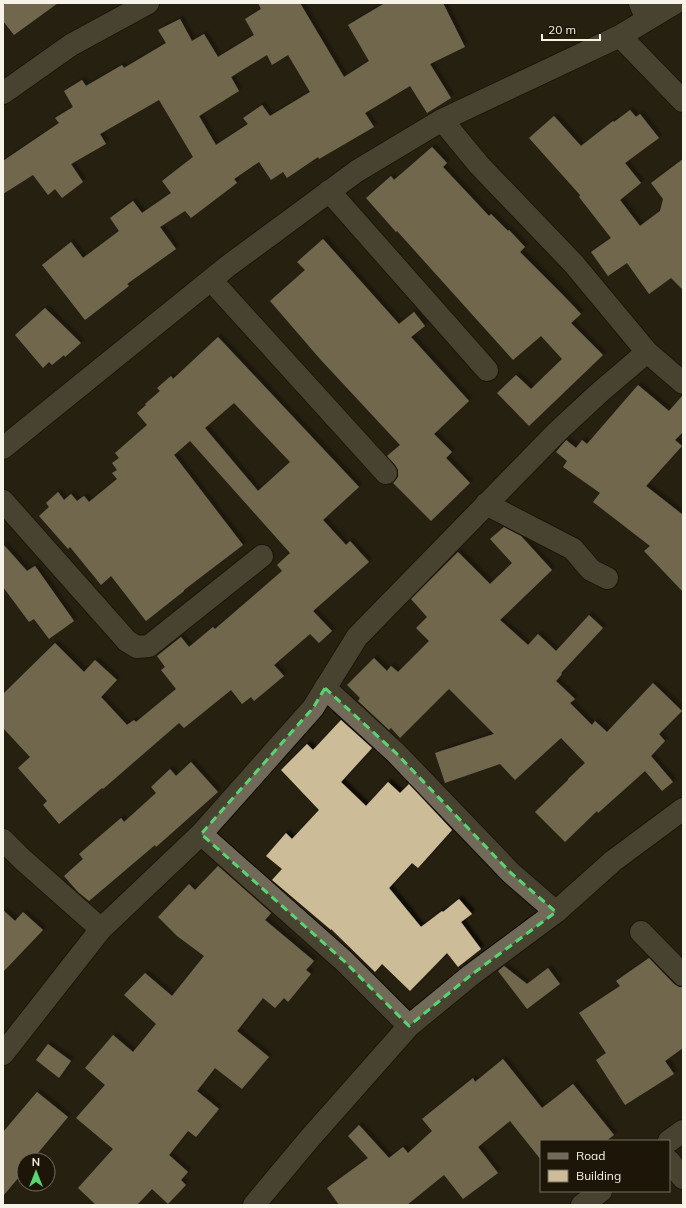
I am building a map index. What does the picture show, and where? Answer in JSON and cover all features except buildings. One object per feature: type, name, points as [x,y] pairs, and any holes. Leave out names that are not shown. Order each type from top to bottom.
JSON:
[{"type":"street","points":[[3,93],[71,45],[148,3]]},
{"type":"street","points":[[3,448],[211,280],[357,171],[442,120],[620,36],[644,11],[675,3]]},
{"type":"street","points":[[620,36],[683,101]]},
{"type":"street","points":[[442,120],[479,165],[573,263],[647,352],[683,383]]},
{"type":"street","points":[[329,191],[487,370]]},
{"type":"street","points":[[211,280],[386,473]]},
{"type":"street","points":[[3,1054],[101,929],[201,834],[312,708],[357,637],[486,504],[578,413],[647,352]]},
{"type":"street","points":[[3,501],[127,641],[137,647],[149,646],[262,556]]},
{"type":"street","points":[[486,504],[573,549],[591,570],[607,578]]},
{"type":"street","points":[[325,688],[396,754],[511,874],[556,912]]},
{"type":"street","points":[[254,1205],[310,1138],[408,1026],[471,975],[556,912],[613,861],[683,809]]},
{"type":"street","points":[[201,834],[344,961],[408,1026]]},
{"type":"street","points":[[3,840],[22,859],[101,929]]},
{"type":"street","points":[[641,932],[683,975]]},
{"type":"street","points":[[670,1140],[683,1131]]},
{"type":"street","points":[[670,1162],[683,1178]]},
{"type":"street","points":[[582,1205],[600,1192]]},
{"type":"highlighted area","points":[[325,688],[396,753],[511,873],[556,912],[471,975],[409,1026],[344,961],[201,834],[313,708]]}]
